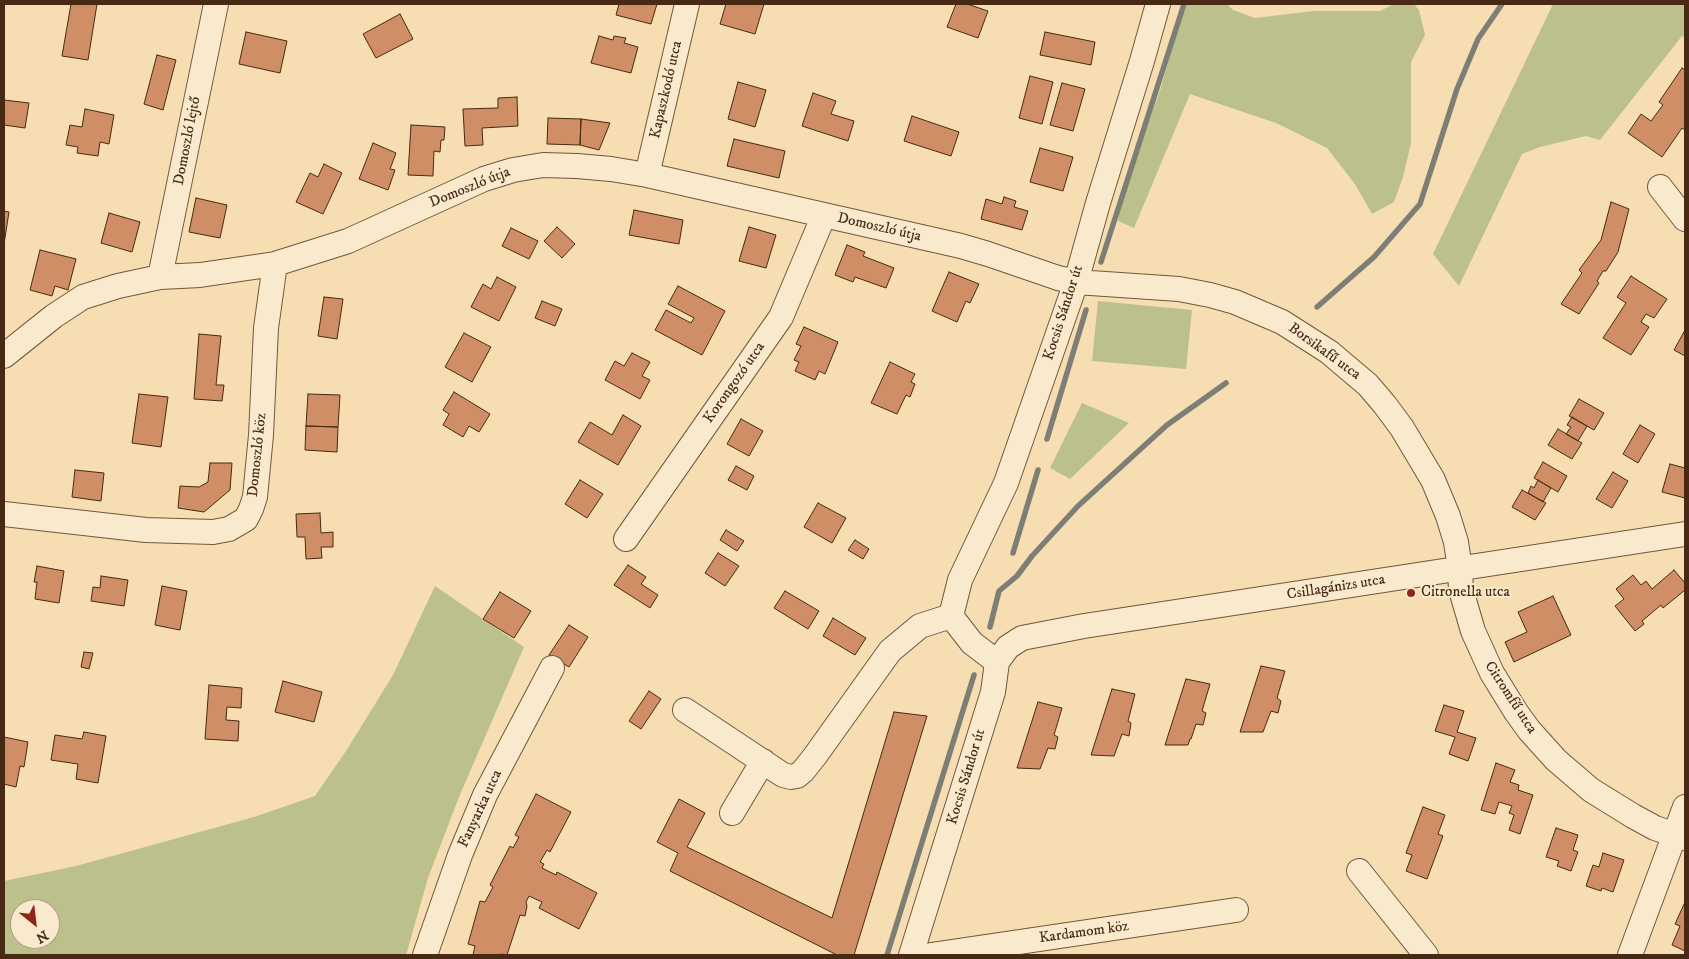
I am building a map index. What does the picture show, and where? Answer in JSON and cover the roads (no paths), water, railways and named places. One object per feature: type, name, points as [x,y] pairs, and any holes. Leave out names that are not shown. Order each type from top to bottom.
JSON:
[{"type":"street","name":"Domoszló lejtő","points":[[160,277],[216,4]]},
{"type":"street","name":"Kapaszkodó utca","points":[[647,176],[687,4]]},
{"type":"street","name":"Kocsis Sándor út","points":[[951,616],[960,580],[1006,483],[1076,282],[1158,4]]},
{"type":"street","name":"Domoszló útja","points":[[4,356],[54,316],[83,297],[118,286],[160,277],[200,275],[275,264],[348,240],[484,179],[513,170],[543,166],[578,166],[611,169],[647,176],[988,254],[1049,275],[1076,282]]},
{"type":"street","points":[[1662,185],[1685,219]]},
{"type":"street","name":"Korongozó utca","points":[[626,539],[782,317],[824,215]]},
{"type":"street","name":"Domoszló köz","points":[[4,514],[146,530],[213,532],[229,529],[246,519],[255,497],[261,435],[266,328],[275,264]]},
{"type":"street","name":"Borsikafű utca","points":[[1076,282],[1178,288],[1210,295],[1235,302],[1282,322],[1329,352],[1368,385],[1385,405],[1419,454],[1433,480],[1448,516],[1456,542],[1460,569]]},
{"type":"street","name":"Csillagánizs utca","points":[[998,662],[1008,647],[1022,638],[1057,631],[1685,534]]},
{"type":"street","name":"Citromfű utca","points":[[1460,569],[1460,590],[1481,651],[1529,730],[1556,760],[1591,790],[1633,816],[1680,837]]},
{"type":"street","points":[[685,710],[783,775],[791,777],[803,772],[890,651],[920,626],[951,616],[972,643],[998,662]]},
{"type":"street","name":"Kocsis Sándor út","points":[[911,955],[993,692],[998,662]]},
{"type":"street","name":"Fanyarka utca","points":[[425,955],[460,855],[485,795],[552,668]]},
{"type":"street","points":[[732,813],[763,761]]},
{"type":"street","points":[[1630,955],[1680,837],[1685,807]]},
{"type":"street","points":[[1359,871],[1426,955]]},
{"type":"street","name":"Kardamom köz","points":[[931,955],[1236,910]]},
{"type":"waterway","points":[[1101,262],[1184,4]]},
{"type":"waterway","points":[[1317,307],[1374,257],[1420,204],[1457,89],[1478,39],[1502,4]]},
{"type":"waterway","points":[[1047,439],[1086,310]]},
{"type":"waterway","points":[[990,627],[999,591],[1017,576],[1032,556],[1078,506],[1167,425],[1226,383]]},
{"type":"waterway","points":[[1013,553],[1038,470]]},
{"type":"waterway","points":[[887,955],[974,675]]},
{"type":"place","name":"Citronella utca","points":[[1411,593]]}]
